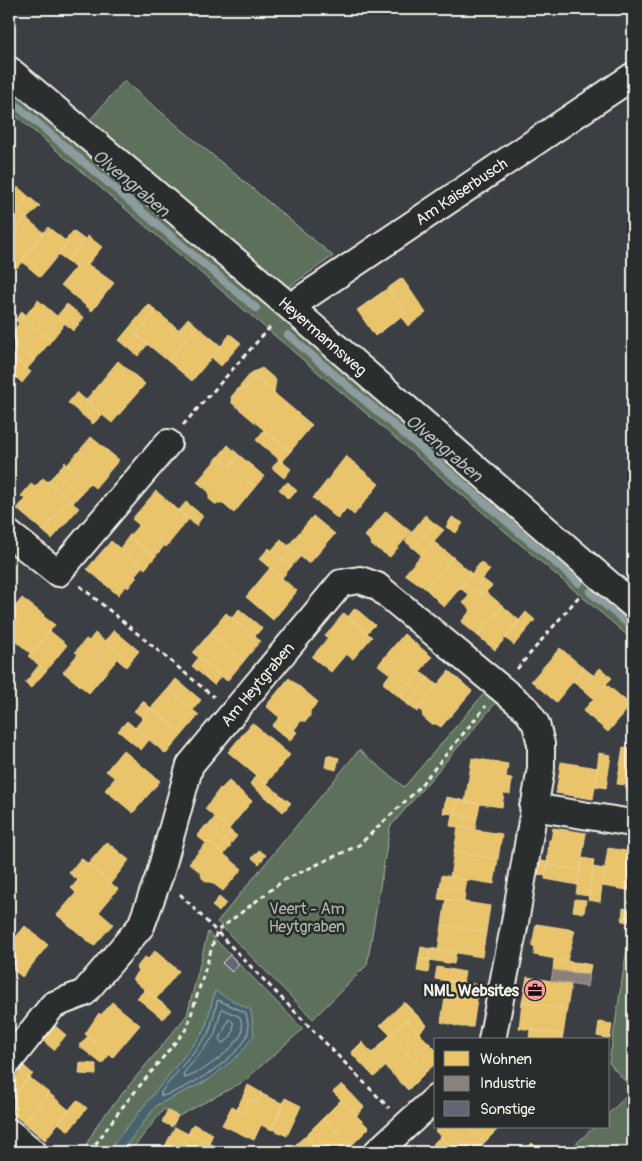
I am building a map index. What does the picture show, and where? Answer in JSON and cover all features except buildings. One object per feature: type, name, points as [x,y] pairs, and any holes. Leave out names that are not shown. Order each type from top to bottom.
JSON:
[{"type":"street","name":"Heyermannsweg","points":[[9,70],[290,307],[633,605]]},
{"type":"street","name":"Am Kaiserbusch","points":[[290,307],[633,76]]},
{"type":"street","points":[[9,534],[58,573],[168,443]]},
{"type":"street","name":"Am Heytgraben","points":[[9,1061],[53,1005],[84,993],[141,926],[160,874],[190,765],[341,582],[360,580],[377,586],[502,687],[526,709],[536,724],[541,744],[541,768],[515,922],[492,1038]]},
{"type":"street","points":[[533,808],[626,822]]},
{"type":"street","points":[[378,1152],[434,1100]]},
{"type":"street","points":[[9,1132],[33,1152]]},
{"type":"path","points":[[168,443],[290,307]]},
{"type":"path","points":[[58,573],[72,580],[233,713]]},
{"type":"path","points":[[90,1152],[120,1110],[187,1028],[217,931],[284,880],[359,845],[415,792],[598,574]]},
{"type":"path","points":[[160,874],[394,1113],[404,1127]]},
{"type":"green space","points":[[124,81],[333,256],[289,287],[89,121]]},
{"type":"green space","points":[[9,85],[275,307],[633,617],[633,640],[9,110]]},
{"type":"green space","name":"Veert - Am Heytgraben","points":[[488,689],[499,699],[390,827],[367,965],[313,1019],[217,922],[359,750],[404,787]]},
{"type":"green space","points":[[631,923],[633,923],[633,1090],[610,1064]]},
{"type":"green space","points":[[208,932],[303,1029],[243,1082],[179,1116],[164,1109],[130,1152],[121,1152],[157,1105],[210,1079],[215,991],[205,1030],[107,1152],[82,1152],[99,1122],[187,1015]]},
{"type":"green space","points":[[633,1090],[633,1152],[567,1152],[593,1128],[610,1128],[610,1112]]},
{"type":"water","points":[[215,991],[251,1010],[254,1035],[241,1053],[210,1079],[157,1105],[121,1152],[107,1152],[205,1030]]},
{"type":"waterway","name":"Olvengraben","points":[[9,99],[256,308]]},
{"type":"waterway","name":"Olvengraben","points":[[288,335],[579,583]]},
{"type":"waterway","name":"Olvengraben","points":[[590,592],[633,628]]},
{"type":"place","name":"NML Websites","points":[[535,990]]}]
